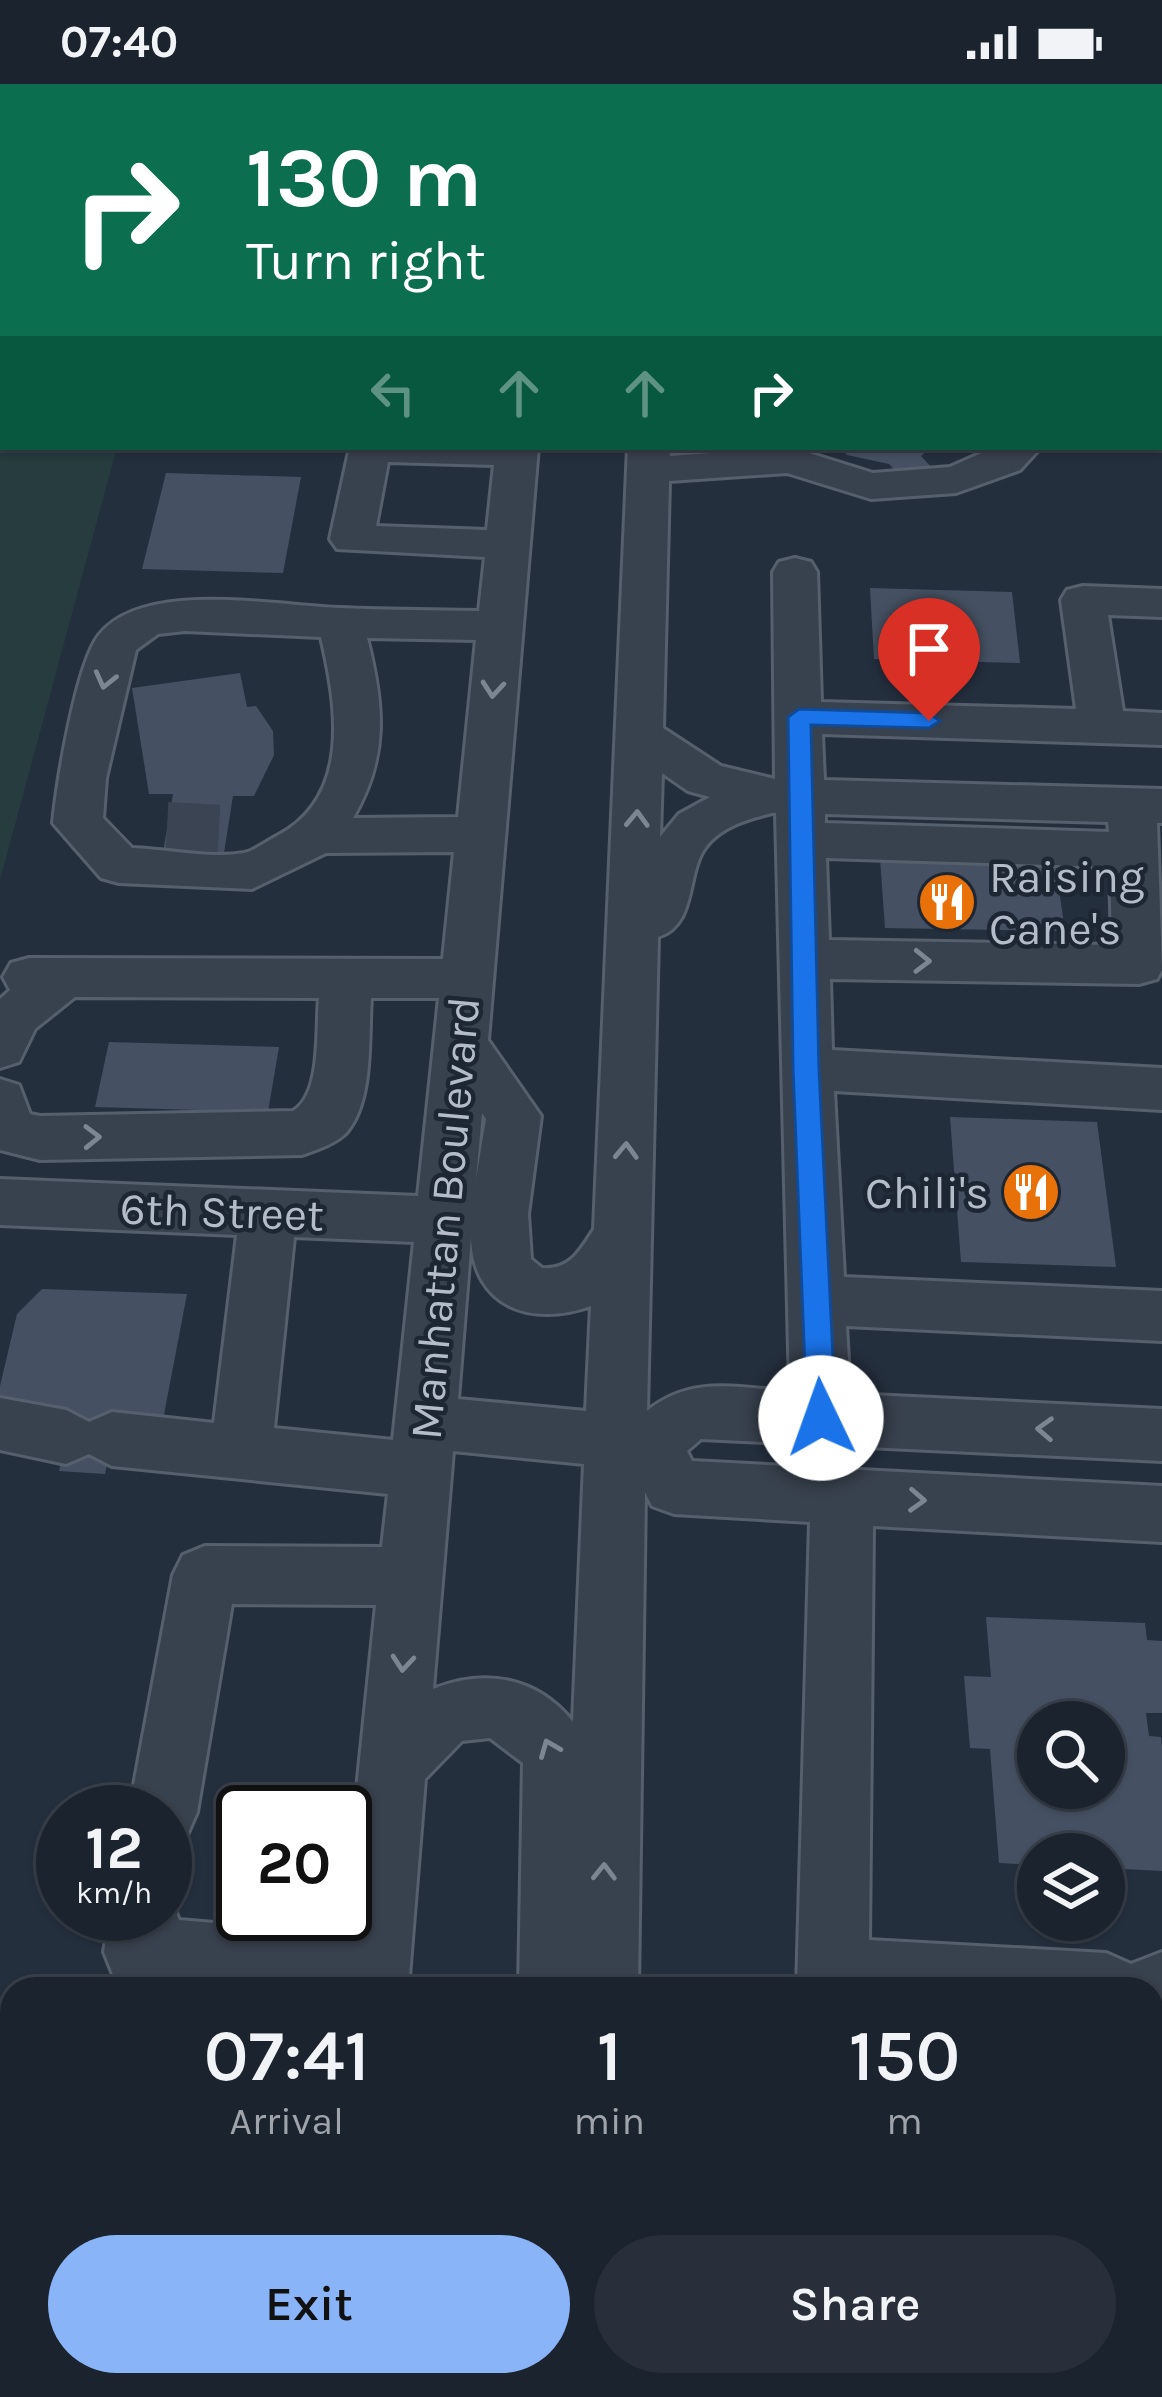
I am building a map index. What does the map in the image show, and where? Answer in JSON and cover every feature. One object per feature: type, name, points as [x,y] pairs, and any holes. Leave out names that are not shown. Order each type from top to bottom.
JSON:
[{"type":"street","points":[[370,450],[352,539],[508,544]]},
{"type":"street","name":"Manhattan Boulevard","points":[[373,1977],[517,450]]},
{"type":"street","points":[[603,1977],[633,1443],[623,1232],[648,459],[784,453],[871,486],[956,480],[1004,461],[1017,450]]},
{"type":"street","points":[[795,572],[799,717],[793,811],[805,959],[821,1418]]},
{"type":"street","points":[[1102,726],[1083,600],[1162,603]]},
{"type":"street","points":[[341,623],[360,707],[362,742],[352,783],[318,836],[252,871],[119,865],[79,823],[82,778],[114,646],[144,622],[187,617],[499,626]]},
{"type":"street","points":[[799,717],[1162,729]]},
{"type":"street","points":[[640,735],[705,779],[793,811]]},
{"type":"street","points":[[634,936],[664,908],[673,860],[682,841],[699,822],[722,808],[1144,820],[1138,965],[805,959]]},
{"type":"street","points":[[79,823],[166,828]]},
{"type":"street","points":[[227,831],[479,835]]},
{"type":"street","points":[[0,1048],[2,1036],[48,976],[466,979]]},
{"type":"street","points":[[2,1123],[40,1138],[302,1133],[326,1118],[337,1087],[347,979]]},
{"type":"street","points":[[460,1043],[514,1116],[500,1252],[512,1279],[528,1291],[565,1292],[591,1278],[623,1232]]},
{"type":"street","points":[[806,1069],[1162,1089]]},
{"type":"street","points":[[241,1453],[278,1213],[302,1133]]},
{"type":"street","name":"6th Street","points":[[0,1202],[444,1220]]},
{"type":"street","points":[[816,1300],[1162,1316]]},
{"type":"street","points":[[0,1424],[241,1453],[633,1443],[690,1412],[1162,1435]]},
{"type":"street","points":[[633,1443],[674,1487],[1162,1514]]},
{"type":"street","points":[[833,1977],[842,1496]]},
{"type":"street","points":[[169,1785],[205,1575],[411,1576]]},
{"type":"street","points":[[393,1766],[444,1716],[480,1706],[511,1709],[543,1730],[557,1755],[555,1977]]},
{"type":"street","points":[[141,1941],[139,1952],[341,1977]]},
{"type":"green space","points":[[0,450],[116,450],[0,880]]},
{"type":"building","points":[[843,450],[928,450],[921,456],[934,470],[903,479],[889,464]]},
{"type":"building","points":[[166,473],[301,477],[283,573],[142,569]]},
{"type":"building","points":[[870,588],[1012,592],[1020,663],[874,659]]},
{"type":"building","points":[[240,673],[247,707],[256,706],[273,731],[274,755],[254,796],[233,796],[223,859],[162,858],[173,794],[149,794],[132,688]]},
{"type":"building","points":[[880,858],[1055,862],[1065,931],[885,928]]},
{"type":"building","points":[[109,1042],[279,1047],[268,1112],[95,1107]]},
{"type":"building","name":"Chili's","points":[[950,1117],[1097,1122],[1116,1267],[961,1262]]},
{"type":"building","points":[[42,1289],[187,1294],[162,1425],[116,1423],[105,1474],[59,1471],[71,1417],[0,1414],[0,1386],[17,1314]]},
{"type":"building","points":[[986,1617],[1145,1623],[1147,1640],[1162,1641],[1162,1713],[1146,1713],[1149,1736],[1161,1737],[1162,1871],[1125,1869],[1125,1833],[1017,1833],[1017,1864],[999,1863],[990,1749],[970,1748],[964,1676],[991,1677]]},
{"type":"tunnel","points":[[167,828],[227,831]]},
{"type":"place","name":"Raising Cane's","points":[[947,902]]},
{"type":"place","name":"Chili's","points":[[1031,1192]]},
{"type":"route","points":[[821,1418],[806,1069],[799,717],[929,721]]}]
